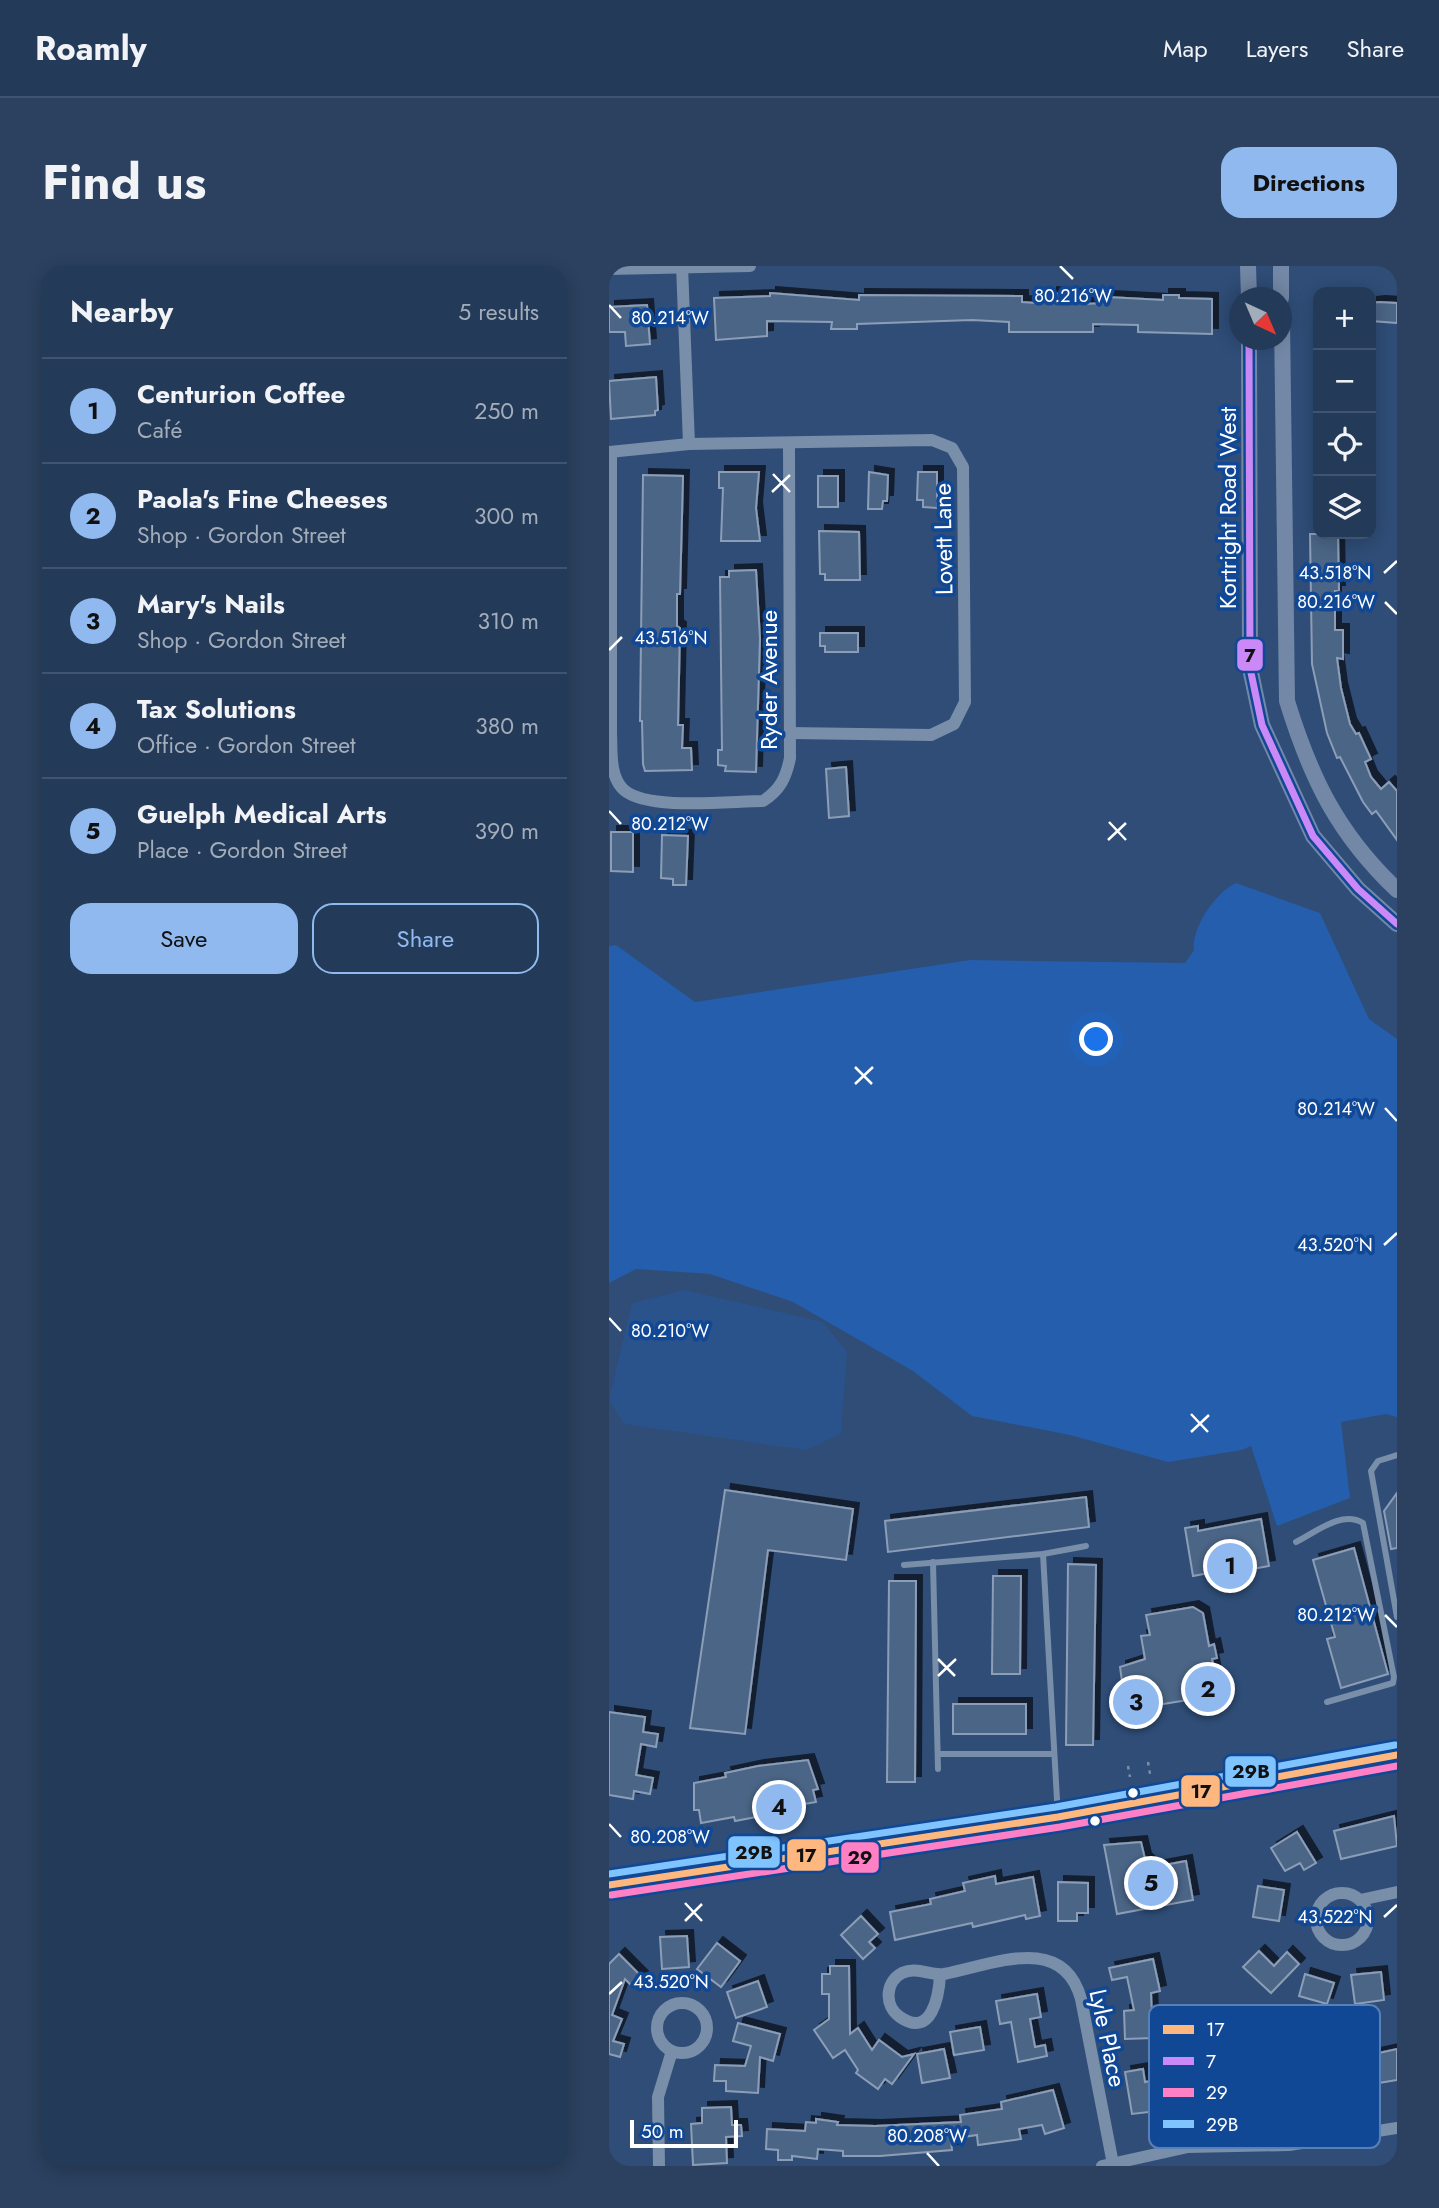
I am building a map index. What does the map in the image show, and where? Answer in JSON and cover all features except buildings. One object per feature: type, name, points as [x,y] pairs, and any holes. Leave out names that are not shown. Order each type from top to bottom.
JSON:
[{"type":"street","points":[[609,270],[750,266]]},
{"type":"street","points":[[1248,266],[1248,287]]},
{"type":"street","points":[[1281,266],[1281,287]]},
{"type":"street","points":[[683,267],[689,444]]},
{"type":"street","name":"Kortright Road West","points":[[1249,350],[1250,668],[1262,725],[1313,836],[1358,889],[1397,924]]},
{"type":"street","points":[[1282,350],[1287,701],[1300,743],[1339,826],[1369,863],[1397,890]]},
{"type":"street","name":"Lovett Lane","points":[[610,452],[689,444],[932,440],[951,449],[963,467],[965,702],[954,724],[931,735],[789,733]]},
{"type":"street","name":"Ryder Avenue","points":[[610,452],[610,733],[615,776],[623,790],[646,800],[763,801],[775,794],[786,778],[789,733],[789,444]]},
{"type":"street","points":[[609,1885],[1058,1817],[1397,1755]]},
{"type":"street","points":[[1360,1900],[1368,1915],[1368,1924],[1359,1939],[1342,1945],[1326,1939],[1320,1932],[1316,1917],[1323,1902],[1337,1894],[1345,1893],[1360,1900],[1397,1892]]},
{"type":"street","name":"Lyle Place","points":[[940,1975],[937,2004],[928,2016],[921,2020],[905,2020],[892,2010],[888,1994],[895,1978],[911,1971],[940,1975],[1032,1956],[1055,1962],[1072,1977],[1081,1999],[1108,2165]]},
{"type":"street","points":[[679,2003],[695,2006],[705,2019],[705,2035],[696,2048],[689,2052],[672,2051],[660,2040],[657,2032],[660,2017],[664,2010],[679,2003]]},
{"type":"street","points":[[659,2166],[658,2097],[672,2051]]},
{"type":"street","points":[[1108,2165],[1184,2148]]},
{"type":"lane","points":[[1397,1455],[1378,1461],[1371,1471],[1397,1617]]},
{"type":"lane","points":[[1296,1542],[1342,1518],[1354,1518],[1363,1523],[1394,1677],[1393,1683],[1327,1702]]},
{"type":"lane","points":[[904,1565],[1043,1554],[1086,1546]]},
{"type":"lane","points":[[1043,1554],[1058,1817]]},
{"type":"lane","points":[[933,1562],[938,1769]]},
{"type":"lane","points":[[939,1754],[1053,1754]]},
{"type":"path","points":[[1148,1762],[1150,1774]]},
{"type":"path","points":[[1128,1766],[1130,1777]]},
{"type":"shaded area","points":[[1236,883],[1320,913],[1369,1019],[1397,1039],[1397,1417],[1386,1414],[1341,1422],[1350,1498],[1277,1526],[1251,1446],[1242,1450],[1168,1462],[1070,1435],[972,1416],[913,1371],[793,1302],[710,1274],[636,1269],[609,1283],[609,946],[616,945],[695,1002],[970,960],[1185,963],[1194,950],[1196,932],[1206,912],[1221,894]]},
{"type":"shaded area","points":[[685,1290],[823,1322],[847,1352],[841,1434],[806,1450],[624,1424],[609,1400],[632,1303]]},
{"type":"transit line","name":"7","points":[[1249,350],[1250,668],[1262,725],[1313,836],[1358,889],[1397,924]]},
{"type":"transit line","name":"29B","points":[[609,1874],[1056,1807],[1395,1745]]},
{"type":"transit line","name":"17","points":[[609,1885],[1058,1817],[1397,1755]]},
{"type":"transit line","name":"29","points":[[611,1895],[1060,1827],[1397,1766]]},
{"type":"place","name":"Centurion Coffee","points":[[1230,1566]]},
{"type":"place","name":"Paola's Fine Cheeses","points":[[1208,1689]]},
{"type":"place","name":"Mary's Nails","points":[[1136,1702]]},
{"type":"place","name":"Tax Solutions","points":[[779,1807]]},
{"type":"place","name":"Guelph Medical Arts","points":[[1151,1883]]}]
